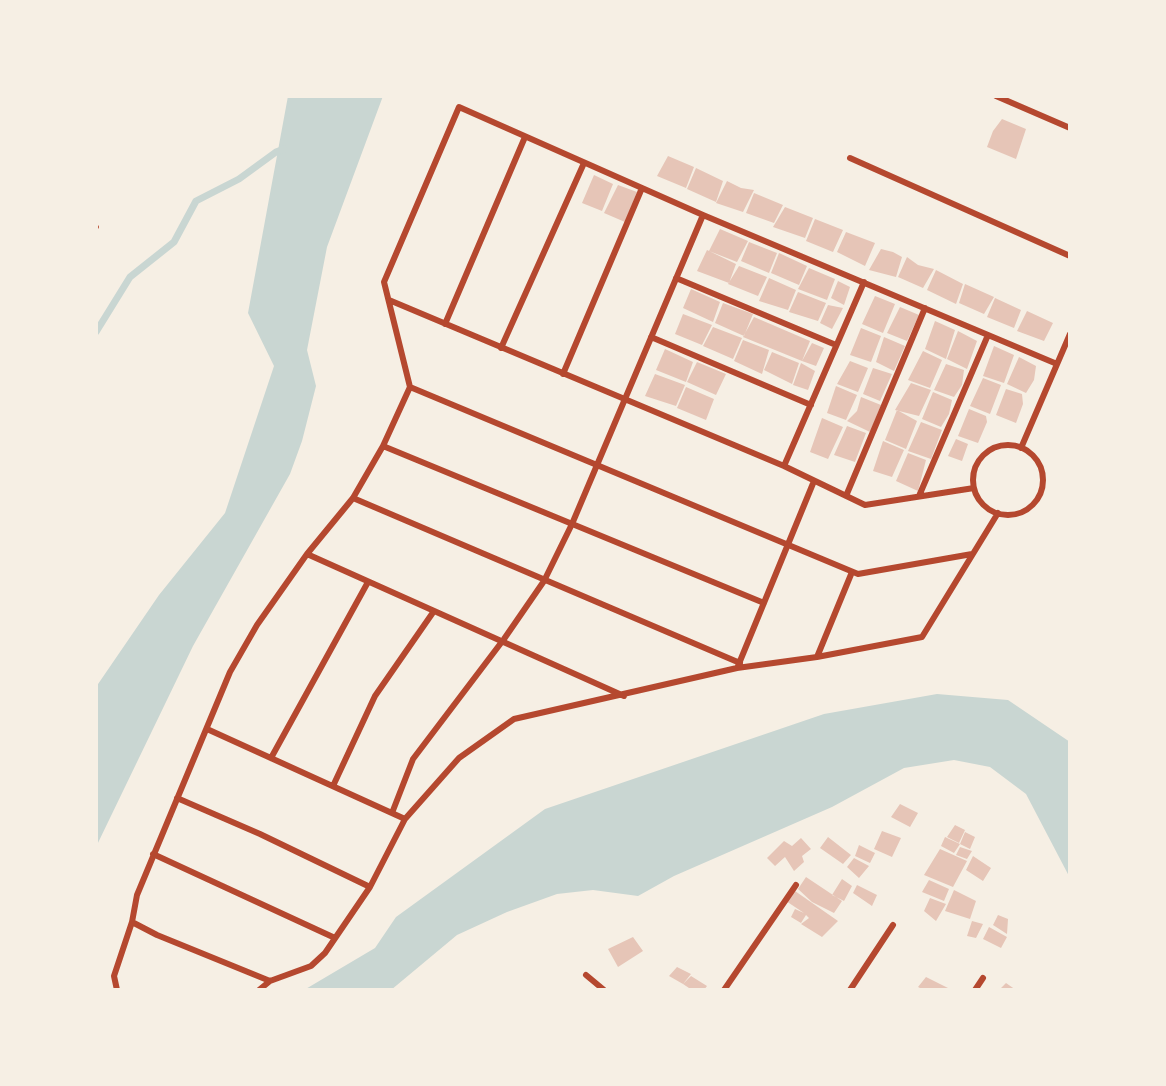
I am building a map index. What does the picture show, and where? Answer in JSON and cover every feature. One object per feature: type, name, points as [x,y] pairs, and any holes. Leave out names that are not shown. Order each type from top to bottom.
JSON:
[{"type":"street","points":[[996,96],[1070,128]]},
{"type":"street","points":[[117,990],[114,976],[132,922],[136,895],[230,672],[257,625],[307,554],[353,498],[383,446],[410,387],[384,282],[459,107],[642,188],[1057,364]]},
{"type":"street","points":[[445,324],[525,137]]},
{"type":"street","points":[[850,158],[1070,256]]},
{"type":"street","points":[[501,348],[584,163]]},
{"type":"street","points":[[563,374],[642,188]]},
{"type":"street","points":[[392,813],[413,759],[504,639],[544,581],[572,524],[703,214]]},
{"type":"street","points":[[676,278],[836,345]]},
{"type":"street","points":[[784,466],[864,282]]},
{"type":"street","points":[[389,300],[784,466],[865,505],[974,488]]},
{"type":"street","points":[[846,496],[925,308]]},
{"type":"street","points":[[1021,448],[1070,334]]},
{"type":"street","points":[[919,496],[988,335]]},
{"type":"street","points":[[651,338],[811,405]]},
{"type":"street","points":[[410,387],[858,574],[972,554]]},
{"type":"street","points":[[383,446],[764,603]]},
{"type":"street","points":[[1002,446],[1021,448],[1030,453],[1042,471],[1041,492],[1029,508],[1019,513],[998,513],[979,500],[974,488],[975,469],[985,453],[1002,446]]},
{"type":"street","points":[[738,666],[814,481]]},
{"type":"street","points":[[353,498],[738,666]]},
{"type":"street","points":[[259,990],[270,981],[311,966],[325,953],[370,887],[405,819],[459,758],[514,719],[624,696],[738,666],[817,657],[922,637],[998,513]]},
{"type":"street","points":[[307,554],[434,611],[504,639],[624,696]]},
{"type":"street","points":[[817,657],[852,572]]},
{"type":"street","points":[[271,758],[368,582]]},
{"type":"street","points":[[333,786],[375,696],[434,611]]},
{"type":"street","points":[[207,729],[405,819]]},
{"type":"street","points":[[177,798],[260,834],[370,887]]},
{"type":"street","points":[[153,854],[335,938]]},
{"type":"street","points":[[724,990],[796,885]]},
{"type":"street","points":[[132,922],[157,935],[270,981]]},
{"type":"street","points":[[850,990],[893,925]]},
{"type":"street","points":[[586,975],[604,990]]},
{"type":"street","points":[[975,990],[983,978]]},
{"type":"shaded area","points":[[288,96],[383,96],[327,247],[307,350],[316,386],[302,441],[290,474],[193,646],[96,847],[96,687],[159,595],[225,513],[274,366],[248,313]]},
{"type":"shaded area","points":[[937,694],[1008,700],[1070,742],[1070,878],[1026,794],[990,767],[954,760],[904,768],[832,807],[674,876],[638,896],[593,890],[557,894],[507,912],[457,935],[391,990],[304,990],[375,948],[396,917],[545,809],[824,714]]},
{"type":"building","points":[[1002,119],[1026,129],[1016,159],[987,147],[993,131]]},
{"type":"building","points":[[668,156],[694,167],[686,188],[657,176]]},
{"type":"building","points":[[696,168],[723,181],[716,202],[687,189]]},
{"type":"building","points":[[594,175],[613,184],[602,211],[582,203]]},
{"type":"building","points":[[727,181],[741,188],[754,190],[743,212],[716,203]]},
{"type":"building","points":[[618,185],[637,192],[625,222],[604,213]]},
{"type":"building","points":[[754,193],[783,205],[774,223],[746,213]]},
{"type":"building","points":[[785,207],[813,218],[805,238],[773,227]]},
{"type":"building","points":[[815,219],[843,230],[833,252],[806,241]]},
{"type":"building","points":[[720,229],[748,241],[737,262],[709,251]]},
{"type":"building","points":[[846,232],[875,243],[865,266],[837,252]]},
{"type":"building","points":[[749,242],[777,253],[769,273],[741,261]]},
{"type":"building","points":[[881,249],[902,257],[896,277],[869,270]]},
{"type":"building","points":[[707,250],[736,264],[729,283],[697,271]]},
{"type":"building","points":[[779,253],[807,266],[799,285],[771,273]]},
{"type":"building","points":[[907,257],[918,265],[934,269],[923,288],[898,277]]},
{"type":"building","points":[[739,266],[767,277],[758,296],[728,284]]},
{"type":"building","points":[[809,268],[835,279],[827,300],[798,289]]},
{"type":"building","points":[[936,270],[963,284],[956,304],[927,290]]},
{"type":"building","points":[[769,278],[796,290],[788,310],[759,301]]},
{"type":"building","points":[[838,281],[850,287],[844,305],[831,298]]},
{"type":"building","points":[[965,284],[994,297],[984,314],[959,303]]},
{"type":"building","points":[[691,289],[720,302],[713,322],[683,308]]},
{"type":"building","points":[[798,292],[826,303],[818,321],[789,312]]},
{"type":"building","points":[[875,296],[895,304],[883,333],[862,324]]},
{"type":"building","points":[[995,298],[1021,310],[1014,328],[987,317]]},
{"type":"building","points":[[723,303],[753,314],[744,336],[715,323]]},
{"type":"building","points":[[828,305],[843,308],[832,329],[820,323]]},
{"type":"building","points":[[900,307],[919,315],[907,341],[887,333]]},
{"type":"building","points":[[1027,311],[1053,323],[1044,341],[1017,331]]},
{"type":"building","points":[[683,314],[712,325],[702,345],[675,334]]},
{"type":"building","points":[[754,317],[810,341],[802,361],[743,337]]},
{"type":"building","points":[[935,321],[955,330],[946,359],[925,349]]},
{"type":"building","points":[[713,327],[742,338],[733,359],[703,346]]},
{"type":"building","points":[[861,328],[881,336],[871,362],[850,355]]},
{"type":"building","points":[[958,331],[977,341],[967,369],[947,359]]},
{"type":"building","points":[[884,337],[905,346],[894,371],[876,362]]},
{"type":"building","points":[[743,340],[769,350],[762,374],[734,361]]},
{"type":"building","points":[[812,343],[824,348],[816,366],[802,361]]},
{"type":"building","points":[[994,346],[1014,355],[1004,383],[983,376]]},
{"type":"building","points":[[665,349],[693,362],[686,382],[656,370]]},
{"type":"building","points":[[923,351],[942,360],[930,388],[908,380]]},
{"type":"building","points":[[772,352],[799,363],[792,384],[764,370]]},
{"type":"building","points":[[1019,357],[1036,366],[1034,380],[1026,393],[1007,384]]},
{"type":"building","points":[[850,361],[868,368],[858,392],[837,384]]},
{"type":"building","points":[[697,362],[726,374],[716,395],[687,382]]},
{"type":"building","points":[[801,363],[815,371],[808,390],[793,385]]},
{"type":"building","points":[[946,364],[964,370],[962,385],[954,397],[934,390]]},
{"type":"building","points":[[873,368],[892,374],[880,401],[863,394]]},
{"type":"building","points":[[655,374],[685,385],[676,406],[645,396]]},
{"type":"building","points":[[983,378],[1001,385],[990,414],[970,406]]},
{"type":"building","points":[[911,383],[931,390],[919,416],[895,410]]},
{"type":"building","points":[[836,386],[857,395],[846,420],[827,413]]},
{"type":"building","points":[[686,387],[714,399],[706,420],[677,408]]},
{"type":"building","points":[[1006,389],[1022,394],[1023,404],[1016,423],[996,415]]},
{"type":"building","points":[[933,392],[952,400],[949,414],[941,427],[922,419]]},
{"type":"building","points":[[861,397],[881,405],[870,432],[847,421],[857,411]]},
{"type":"building","points":[[969,409],[986,416],[987,422],[978,443],[958,436]]},
{"type":"building","points":[[897,410],[917,421],[906,449],[885,440]]},
{"type":"building","points":[[822,418],[843,427],[828,459],[810,452]]},
{"type":"building","points":[[921,422],[942,430],[931,459],[908,451]]},
{"type":"building","points":[[847,426],[866,433],[855,462],[834,455]]},
{"type":"building","points":[[956,439],[968,444],[962,461],[948,456]]},
{"type":"building","points":[[883,441],[904,450],[892,477],[873,471]]},
{"type":"building","points":[[908,453],[926,460],[918,491],[896,481]]},
{"type":"building","points":[[900,804],[918,813],[910,827],[891,817]]},
{"type":"building","points":[[955,825],[965,830],[959,843],[947,837]]},
{"type":"building","points":[[882,831],[901,838],[892,857],[874,849]]},
{"type":"building","points":[[965,832],[975,837],[970,849],[960,844]]},
{"type":"building","points":[[828,837],[851,855],[843,864],[820,848]]},
{"type":"building","points":[[945,837],[960,844],[954,853],[941,846]]},
{"type":"building","points":[[801,838],[811,849],[802,856],[804,862],[794,871],[785,857],[775,866],[767,858],[784,841],[792,846]]},
{"type":"building","points":[[859,845],[875,853],[870,863],[855,856]]},
{"type":"building","points":[[960,847],[972,851],[967,859],[956,855]]},
{"type":"building","points":[[940,849],[967,861],[953,887],[924,875]]},
{"type":"building","points":[[973,856],[991,868],[983,881],[966,870]]},
{"type":"building","points":[[854,858],[869,866],[859,878],[847,867]]},
{"type":"building","points":[[806,877],[842,901],[834,913],[812,902],[798,889]]},
{"type":"building","points":[[842,879],[852,886],[844,901],[832,895]]},
{"type":"building","points":[[929,880],[949,889],[944,901],[922,892]]},
{"type":"building","points":[[857,885],[877,895],[872,906],[853,893]]},
{"type":"building","points":[[954,890],[976,901],[970,919],[945,911]]},
{"type":"building","points":[[795,891],[838,921],[822,937],[801,924],[809,918],[806,915],[801,923],[791,917],[795,909],[804,913],[786,901]]},
{"type":"building","points":[[930,898],[946,904],[936,921],[924,911]]},
{"type":"building","points":[[998,915],[1008,919],[1007,934],[993,925]]},
{"type":"building","points":[[972,921],[983,924],[976,938],[967,936]]},
{"type":"building","points":[[989,927],[1007,937],[1001,948],[983,939]]},
{"type":"building","points":[[633,937],[643,951],[618,967],[608,949]]},
{"type":"building","points":[[677,967],[691,974],[683,984],[669,976]]},
{"type":"building","points":[[691,976],[707,986],[704,990],[692,990],[683,984]]},
{"type":"building","points":[[926,977],[952,990],[924,990],[918,987]]},
{"type":"building","points":[[1006,983],[1016,990],[999,990]]},
{"type":"waterway","points":[[96,332],[130,277],[174,242],[196,201],[239,179],[276,152],[284,149]]}]
